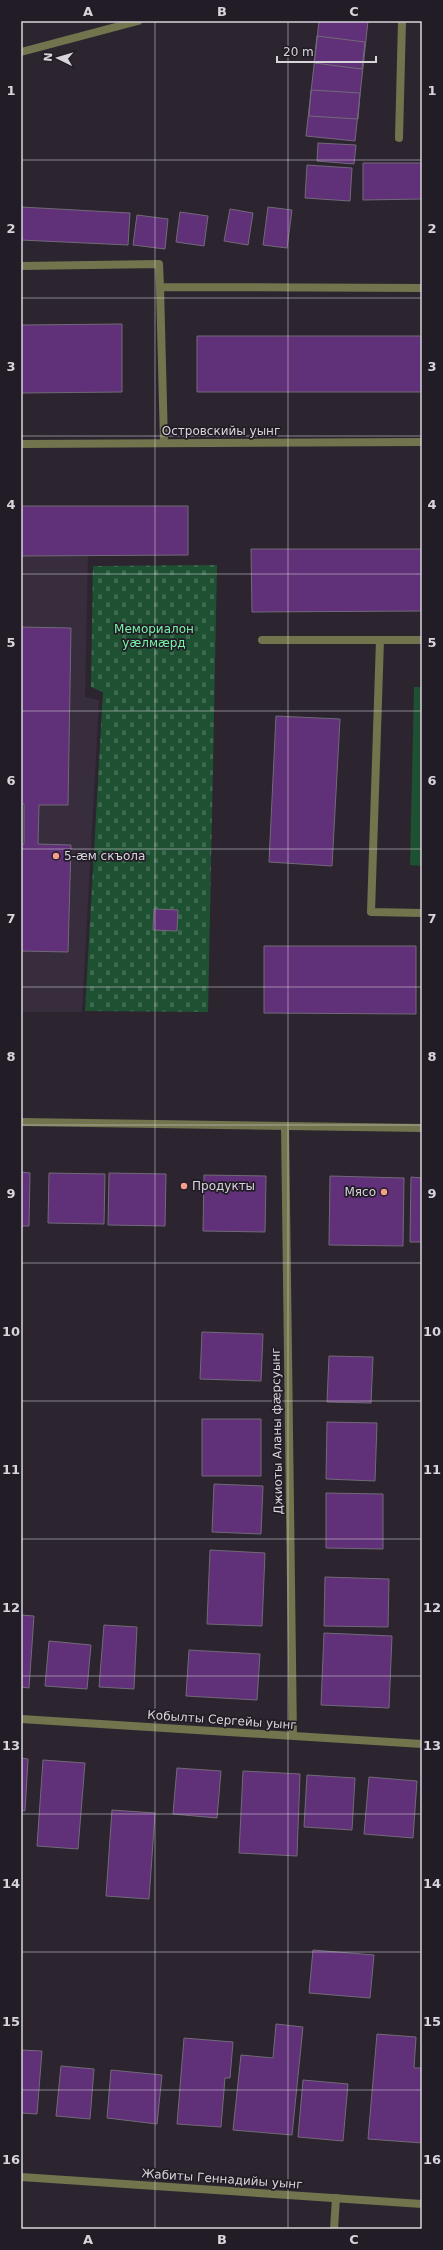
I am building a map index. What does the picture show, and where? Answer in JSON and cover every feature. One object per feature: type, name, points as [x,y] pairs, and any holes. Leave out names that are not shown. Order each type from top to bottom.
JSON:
[{"type":"street","points":[[21,52],[138,21]]},
{"type":"street","points":[[399,138],[402,21]]},
{"type":"street","points":[[21,266],[159,264],[164,443]]},
{"type":"street","points":[[160,288],[422,288]]},
{"type":"street","name":"Островскийы уынг","points":[[21,444],[422,442]]},
{"type":"street","points":[[262,640],[422,640]]},
{"type":"street","points":[[380,640],[371,912],[422,913]]},
{"type":"street","points":[[21,1122],[422,1128]]},
{"type":"street","name":"Джиоты Аланы фæрсуынг","points":[[285,1126],[293,1736]]},
{"type":"street","name":"Кобылты Сергейы уынг","points":[[21,1719],[422,1744]]},
{"type":"street","name":"Жабиты Геннадийы уынг","points":[[21,2177],[422,2204]]},
{"type":"street","points":[[334,2229],[336,2198]]},
{"type":"shaded area","name":"5-æм скъола","points":[[21,556],[88,556],[85,697],[99,700],[82,1012],[21,1012]]},
{"type":"green space","name":"Мемориалон уæлмæрд","points":[[217,565],[208,1012],[85,1011],[103,692],[91,687],[93,566]]},
{"type":"green space","points":[[414,687],[422,687],[422,866],[410,865]]},
{"type":"building","points":[[319,21],[368,21],[355,141],[306,136]]},
{"type":"building","points":[[317,36],[365,42],[362,69],[314,63]]},
{"type":"building","points":[[311,90],[360,93],[358,119],[309,116]]},
{"type":"building","points":[[318,143],[356,145],[354,164],[317,161]]},
{"type":"building","points":[[363,163],[422,163],[422,199],[363,200]]},
{"type":"building","points":[[307,165],[352,168],[350,201],[305,198]]},
{"type":"building","points":[[21,207],[130,213],[128,245],[21,240]]},
{"type":"building","points":[[268,207],[292,210],[287,248],[263,245]]},
{"type":"building","points":[[230,209],[253,213],[248,245],[224,241]]},
{"type":"building","points":[[180,212],[208,216],[204,246],[176,242]]},
{"type":"building","points":[[137,215],[168,219],[165,249],[133,245]]},
{"type":"building","points":[[122,324],[122,392],[21,393],[21,325]]},
{"type":"building","points":[[197,336],[422,336],[422,392],[197,392]]},
{"type":"building","points":[[21,506],[188,506],[188,555],[21,556]]},
{"type":"building","points":[[251,549],[422,549],[422,611],[252,612]]},
{"type":"building","points":[[21,627],[71,628],[68,805],[39,805],[38,844],[71,845],[68,952],[21,951],[21,844],[24,844],[24,804],[21,804]]},
{"type":"building","points":[[276,716],[340,719],[332,866],[269,862]]},
{"type":"building","points":[[154,909],[178,910],[177,931],[153,930]]},
{"type":"building","points":[[264,946],[416,946],[416,1014],[264,1013]]},
{"type":"building","points":[[21,1172],[30,1173],[29,1226],[21,1226]]},
{"type":"building","points":[[49,1173],[105,1174],[104,1224],[48,1223]]},
{"type":"building","points":[[109,1173],[166,1174],[165,1226],[108,1225]]},
{"type":"building","points":[[204,1175],[266,1176],[265,1232],[203,1231]]},
{"type":"building","points":[[330,1176],[404,1178],[403,1246],[329,1245]]},
{"type":"building","points":[[411,1177],[422,1178],[422,1242],[410,1242]]},
{"type":"building","points":[[202,1332],[263,1334],[261,1381],[200,1379]]},
{"type":"building","points":[[329,1356],[373,1357],[371,1403],[327,1402]]},
{"type":"building","points":[[202,1419],[261,1419],[261,1476],[202,1476]]},
{"type":"building","points":[[327,1422],[377,1423],[375,1481],[326,1479]]},
{"type":"building","points":[[214,1484],[263,1486],[261,1534],[212,1532]]},
{"type":"building","points":[[326,1493],[383,1494],[383,1549],[326,1548]]},
{"type":"building","points":[[210,1550],[265,1553],[262,1626],[207,1624]]},
{"type":"building","points":[[325,1577],[389,1579],[388,1627],[324,1626]]},
{"type":"building","points":[[21,1615],[34,1616],[29,1688],[21,1687]]},
{"type":"building","points":[[104,1625],[137,1627],[134,1689],[99,1687]]},
{"type":"building","points":[[324,1633],[392,1636],[389,1708],[321,1705]]},
{"type":"building","points":[[49,1641],[91,1645],[87,1689],[45,1686]]},
{"type":"building","points":[[189,1650],[260,1654],[257,1700],[186,1696]]},
{"type":"building","points":[[21,1758],[28,1759],[25,1811],[21,1810]]},
{"type":"building","points":[[43,1760],[85,1763],[78,1849],[37,1846]]},
{"type":"building","points":[[177,1768],[221,1771],[217,1818],[173,1814]]},
{"type":"building","points":[[243,1771],[300,1774],[297,1856],[239,1853]]},
{"type":"building","points":[[307,1775],[355,1778],[352,1830],[304,1827]]},
{"type":"building","points":[[369,1777],[417,1781],[413,1838],[364,1834]]},
{"type":"building","points":[[112,1810],[155,1813],[149,1899],[106,1896]]},
{"type":"building","points":[[313,1950],[374,1955],[370,1998],[309,1993]]},
{"type":"building","points":[[276,2024],[303,2027],[292,2135],[233,2130],[241,2055],[273,2058]]},
{"type":"building","points":[[377,2034],[416,2037],[414,2068],[422,2068],[422,2143],[368,2139]]},
{"type":"building","points":[[184,2038],[233,2042],[230,2078],[225,2078],[221,2127],[177,2124]]},
{"type":"building","points":[[21,2050],[42,2051],[37,2114],[21,2113]]},
{"type":"building","points":[[61,2066],[94,2069],[90,2119],[56,2116]]},
{"type":"building","points":[[111,2070],[162,2075],[157,2124],[107,2118]]},
{"type":"building","points":[[303,2080],[348,2084],[343,2141],[298,2137]]},
{"type":"place","name":"5-æм скъола","points":[[56,856]]},
{"type":"place","name":"Продукты","points":[[184,1186]]},
{"type":"place","name":"Мясо","points":[[384,1192]]}]
